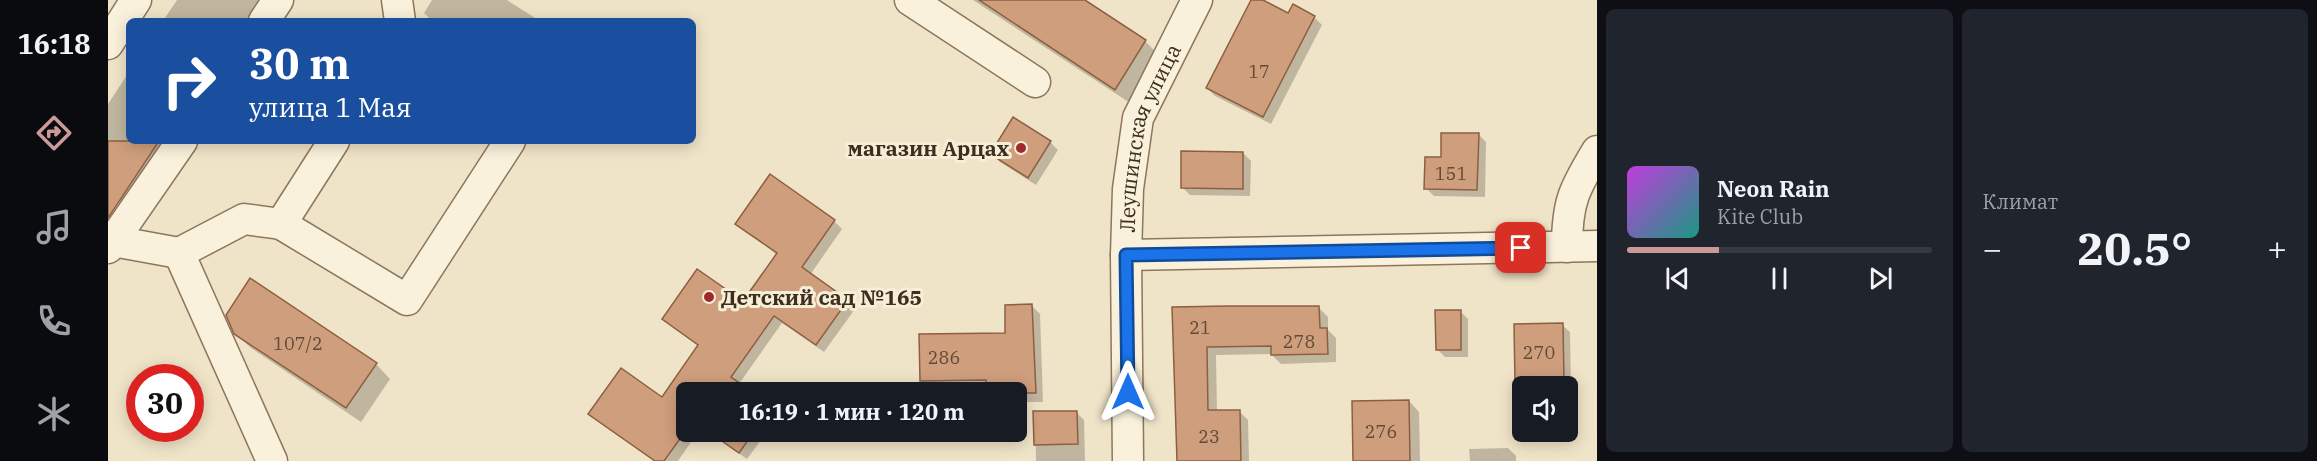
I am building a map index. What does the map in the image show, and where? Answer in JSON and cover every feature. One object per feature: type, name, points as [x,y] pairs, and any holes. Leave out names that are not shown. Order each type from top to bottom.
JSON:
[{"type":"street","points":[[108,44],[136,0]]},
{"type":"street","points":[[266,18],[278,0]]},
{"type":"street","points":[[397,0],[400,18]]},
{"type":"street","points":[[910,0],[1035,81]]},
{"type":"street","name":"Леушинская улица","points":[[1128,461],[1126,255],[1128,189],[1138,118],[1186,4]]},
{"type":"street","points":[[180,144],[110,243],[179,253],[244,219],[281,224],[407,300],[508,144]]},
{"type":"street","points":[[281,224],[332,144]]},
{"type":"street","points":[[1567,247],[1567,219],[1575,188],[1597,151]]},
{"type":"street","points":[[1126,255],[1597,246]]},
{"type":"street","points":[[179,253],[272,461]]},
{"type":"building","points":[[979,0],[1085,0],[1146,40],[1115,90]]},
{"type":"building","points":[[1251,0],[1263,0],[1288,13],[1293,4],[1315,16],[1263,117],[1206,88]]},
{"type":"building","name":"магазин Арцах","points":[[1013,117],[1051,141],[1028,178],[990,154]]},
{"type":"building","points":[[1441,133],[1479,133],[1477,190],[1424,189],[1425,157],[1441,157]]},
{"type":"building","points":[[108,141],[126,141],[126,144],[157,144],[108,218]]},
{"type":"building","points":[[1181,151],[1243,152],[1243,189],[1181,188]]},
{"type":"building","points":[[770,174],[835,220],[802,267],[848,300],[816,345],[774,316],[731,377],[738,382],[676,382],[678,442],[664,461],[655,461],[588,414],[621,368],[662,397],[698,345],[662,319],[697,269],[743,301],[777,253],[735,224]]},
{"type":"building","points":[[250,278],[377,363],[346,408],[234,334],[226,315]]},
{"type":"building","points":[[1032,304],[1036,393],[1027,393],[1027,382],[920,381],[919,334],[1005,333],[1005,305]]},
{"type":"building","points":[[1319,306],[1320,328],[1327,328],[1328,354],[1271,355],[1271,346],[1207,347],[1208,410],[1240,410],[1241,461],[1177,461],[1172,307]]},
{"type":"building","points":[[1435,310],[1461,310],[1461,350],[1436,350]]},
{"type":"building","points":[[1563,323],[1564,376],[1515,376],[1514,324]]},
{"type":"building","points":[[1409,400],[1410,461],[1353,461],[1352,401]]},
{"type":"building","points":[[1033,411],[1077,411],[1078,444],[1034,445]]},
{"type":"building","points":[[723,442],[747,442],[739,453]]},
{"type":"place","name":"магазин Арцах","points":[[1021,148]]},
{"type":"place","name":"Детский сад №165","points":[[709,297]]},
{"type":"route","points":[[1128,392],[1126,255],[1521,248]]}]
